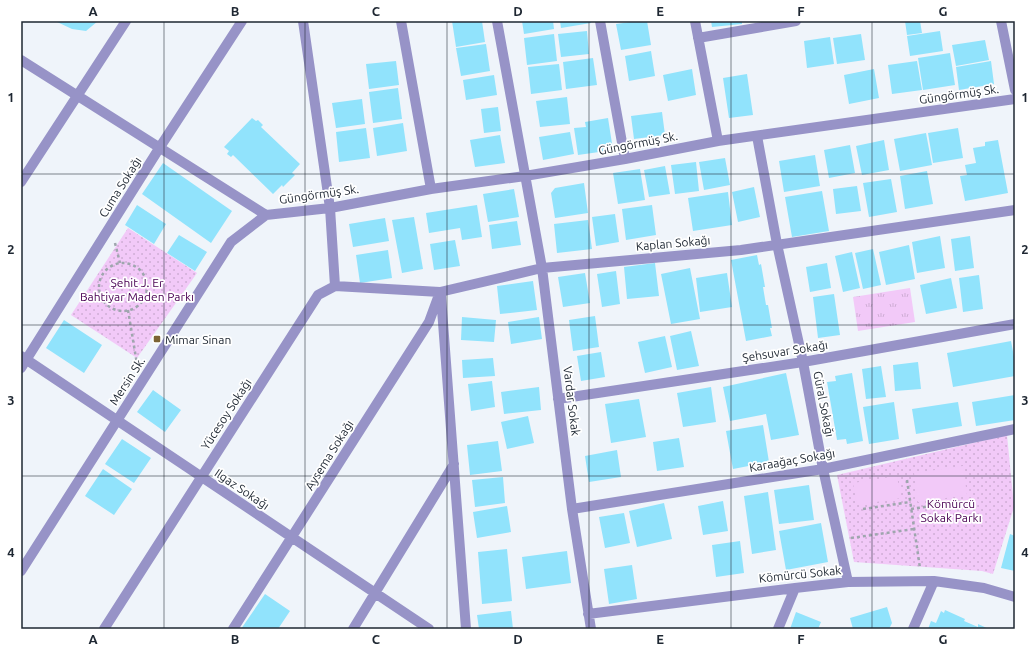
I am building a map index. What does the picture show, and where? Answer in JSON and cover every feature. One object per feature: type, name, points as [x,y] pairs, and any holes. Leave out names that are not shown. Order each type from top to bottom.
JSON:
[{"type":"street","points":[[21,182],[126,21]]},
{"type":"street","name":"Cuma Sokağı","points":[[23,361],[242,21]]},
{"type":"street","points":[[303,21],[330,208],[334,286]]},
{"type":"street","points":[[401,21],[431,189]]},
{"type":"street","name":"Vardar Sokak","points":[[497,21],[542,268],[572,509],[591,629]]},
{"type":"street","points":[[600,21],[625,159]]},
{"type":"street","points":[[695,21],[718,141]]},
{"type":"street","points":[[698,38],[796,21]]},
{"type":"street","points":[[1001,21],[1015,90]]},
{"type":"street","points":[[21,60],[266,215]]},
{"type":"street","name":"Güngörmüş Sk.","points":[[266,215],[330,208],[431,189],[525,176],[625,159],[718,141],[1015,99]]},
{"type":"street","name":"Güral Sokağı","points":[[757,136],[777,244],[803,362],[823,469],[848,582]]},
{"type":"street","name":"Kaplan Sokağı","points":[[334,286],[440,292],[542,268],[741,250],[1015,210]]},
{"type":"street","name":"Mersin Sk.","points":[[21,571],[232,242],[266,215]]},
{"type":"street","name":"Yücesoy Sokağı","points":[[104,629],[318,295],[334,286]]},
{"type":"street","points":[[440,292],[466,629]]},
{"type":"street","name":"Aysema Sokağı","points":[[232,629],[292,538],[428,322],[440,292]]},
{"type":"street","name":"Şehsuvar Sokağı","points":[[558,399],[803,362],[1015,324]]},
{"type":"street","name":"Ilgaz Sokağı","points":[[23,361],[117,420],[429,629]]},
{"type":"street","name":"Karaağaç Sokağı","points":[[572,509],[823,469],[1015,429]]},
{"type":"street","points":[[353,629],[454,464]]},
{"type":"street","points":[[913,629],[934,581]]},
{"type":"street","name":"Kömürcü Sokak","points":[[588,614],[848,582],[934,581],[984,588],[1015,597]]},
{"type":"street","points":[[778,629],[794,588]]},
{"type":"path","points":[[125,263],[134,266],[142,273],[147,288],[144,298],[137,306],[128,310],[122,311],[110,307],[105,303],[99,292],[100,280],[107,269],[112,266],[125,263]]},
{"type":"path","points":[[128,310],[141,384]]},
{"type":"path","points":[[907,480],[922,581]]},
{"type":"path","points":[[911,509],[964,501]]},
{"type":"path","points":[[863,509],[910,502]]},
{"type":"path","points":[[839,540],[914,529]]},
{"type":"green space","name":"Şehit J. Er Bahtiyar Maden Parkı","points":[[128,228],[197,273],[137,358],[71,315]]},
{"type":"green space","points":[[910,288],[915,322],[858,331],[853,297]]},
{"type":"green space","name":"Kömürcü Sokak Parkı","points":[[1007,435],[1014,507],[993,574],[982,571],[854,562],[837,475]]},
{"type":"green space","points":[[963,466],[967,495],[918,502],[914,473]]},
{"type":"green space","points":[[897,476],[901,498],[857,505],[853,483]]},
{"type":"building","points":[[55,21],[98,21],[86,31],[72,29]]},
{"type":"building","points":[[452,21],[482,21],[485,42],[456,47]]},
{"type":"building","points":[[522,21],[553,21],[554,29],[524,34]]},
{"type":"building","points":[[560,21],[591,21],[591,23],[561,28]]},
{"type":"building","points":[[647,21],[651,45],[621,50],[616,24]]},
{"type":"building","points":[[711,21],[742,21],[742,24],[712,27]]},
{"type":"building","points":[[905,21],[920,21],[922,33],[907,35]]},
{"type":"building","points":[[587,31],[589,54],[561,57],[558,34]]},
{"type":"building","points":[[940,31],[943,51],[910,56],[907,36]]},
{"type":"building","points":[[554,34],[557,61],[527,65],[524,38]]},
{"type":"building","points":[[861,34],[865,60],[837,64],[833,38]]},
{"type":"building","points":[[830,37],[834,64],[807,68],[804,41]]},
{"type":"building","points":[[985,40],[989,60],[956,66],[952,45]]},
{"type":"building","points":[[486,44],[490,71],[461,76],[456,48]]},
{"type":"building","points":[[651,51],[655,76],[629,81],[625,56]]},
{"type":"building","points":[[950,53],[955,85],[923,90],[918,58]]},
{"type":"building","points":[[593,58],[597,85],[566,89],[563,62]]},
{"type":"building","points":[[396,61],[399,85],[369,89],[366,64]]},
{"type":"building","points":[[917,61],[922,90],[892,94],[888,65]]},
{"type":"building","points":[[991,61],[994,84],[959,90],[956,67]]},
{"type":"building","points":[[559,64],[562,90],[531,94],[528,67]]},
{"type":"building","points":[[692,69],[696,95],[668,101],[663,75]]},
{"type":"building","points":[[874,69],[879,98],[849,104],[844,75]]},
{"type":"building","points":[[747,74],[753,115],[729,118],[723,78]]},
{"type":"building","points":[[494,75],[497,95],[466,100],[463,80]]},
{"type":"building","points":[[398,88],[402,119],[373,123],[369,92]]},
{"type":"building","points":[[567,97],[570,124],[540,127],[536,101]]},
{"type":"building","points":[[362,99],[365,124],[336,128],[332,103]]},
{"type":"building","points":[[498,107],[501,131],[484,133],[481,109]]},
{"type":"building","points":[[662,112],[665,135],[634,139],[631,116]]},
{"type":"building","points":[[252,118],[256,121],[258,120],[263,125],[261,127],[300,164],[292,173],[295,175],[283,187],[282,185],[273,194],[233,155],[231,157],[227,154],[229,151],[224,147]]},
{"type":"building","points":[[608,118],[613,150],[578,155],[574,128],[586,127],[585,122]]},
{"type":"building","points":[[403,123],[407,151],[377,156],[373,128]]},
{"type":"building","points":[[366,128],[370,158],[339,162],[336,132]]},
{"type":"building","points":[[958,128],[963,158],[933,163],[928,133]]},
{"type":"building","points":[[570,132],[574,154],[543,160],[539,137]]},
{"type":"building","points":[[926,133],[932,165],[900,171],[894,139]]},
{"type":"building","points":[[500,135],[505,163],[475,167],[470,140]]},
{"type":"building","points":[[884,140],[889,170],[862,175],[856,146]]},
{"type":"building","points":[[998,140],[1008,193],[965,201],[960,176],[967,175],[965,165],[976,163],[973,148],[985,146],[985,142]]},
{"type":"building","points":[[850,145],[855,173],[829,178],[824,150]]},
{"type":"building","points":[[815,155],[820,186],[784,192],[779,161]]},
{"type":"building","points":[[725,158],[730,185],[704,190],[699,162]]},
{"type":"building","points":[[696,162],[699,191],[675,194],[671,165]]},
{"type":"building","points":[[163,163],[232,211],[211,243],[142,194]]},
{"type":"building","points":[[665,166],[670,194],[649,197],[644,170]]},
{"type":"building","points":[[640,169],[645,200],[618,204],[613,173]]},
{"type":"building","points":[[927,171],[933,204],[905,209],[900,176]]},
{"type":"building","points":[[891,179],[897,212],[869,217],[863,183]]},
{"type":"building","points":[[584,183],[588,213],[555,218],[551,193],[555,188]]},
{"type":"building","points":[[857,186],[861,211],[836,214],[833,189]]},
{"type":"building","points":[[754,187],[760,217],[738,222],[732,192]]},
{"type":"building","points":[[514,189],[519,217],[488,222],[483,194]]},
{"type":"building","points":[[822,191],[829,231],[792,237],[785,197]]},
{"type":"building","points":[[728,192],[732,225],[693,231],[688,198]]},
{"type":"building","points":[[137,205],[166,224],[154,244],[125,225]]},
{"type":"building","points":[[477,205],[482,237],[462,240],[460,228],[429,233],[426,213]]},
{"type":"building","points":[[652,205],[656,235],[626,240],[622,209]]},
{"type":"building","points":[[615,214],[619,242],[596,246],[592,217]]},
{"type":"building","points":[[414,217],[423,269],[402,273],[392,220]]},
{"type":"building","points":[[385,218],[389,241],[353,247],[349,224]]},
{"type":"building","points":[[588,220],[592,249],[557,253],[554,224]]},
{"type":"building","points":[[517,221],[521,245],[492,249],[489,225]]},
{"type":"building","points":[[179,235],[207,252],[195,271],[167,253]]},
{"type":"building","points":[[940,236],[945,268],[917,273],[912,242]]},
{"type":"building","points":[[970,236],[974,268],[955,271],[951,239]]},
{"type":"building","points":[[455,240],[460,266],[434,270],[430,244]]},
{"type":"building","points":[[909,245],[915,279],[886,285],[879,252]]},
{"type":"building","points":[[873,249],[881,285],[863,289],[855,253]]},
{"type":"building","points":[[388,250],[392,278],[360,283],[356,255]]},
{"type":"building","points":[[852,252],[860,288],[843,292],[835,256]]},
{"type":"building","points":[[757,255],[759,265],[761,264],[765,287],[763,287],[766,305],[768,305],[772,336],[746,341],[731,260]]},
{"type":"building","points":[[655,263],[659,296],[627,299],[624,267]]},
{"type":"building","points":[[827,263],[831,288],[810,292],[806,267]]},
{"type":"building","points":[[690,268],[700,319],[671,324],[661,274]]},
{"type":"building","points":[[616,271],[620,304],[602,307],[597,274]]},
{"type":"building","points":[[585,273],[590,303],[563,307],[558,277]]},
{"type":"building","points":[[727,273],[732,307],[700,312],[696,278]]},
{"type":"building","points":[[979,275],[983,309],[963,312],[959,278]]},
{"type":"building","points":[[951,278],[957,308],[926,314],[920,285]]},
{"type":"building","points":[[533,281],[537,310],[500,314],[497,286]]},
{"type":"building","points":[[834,294],[840,335],[818,338],[813,297]]},
{"type":"building","points":[[595,316],[599,347],[573,351],[569,320]]},
{"type":"building","points":[[462,317],[496,320],[494,342],[461,340]]},
{"type":"building","points":[[539,317],[542,339],[511,344],[508,322]]},
{"type":"building","points":[[64,320],[102,345],[84,373],[46,348]]},
{"type":"building","points":[[691,331],[699,366],[677,370],[670,336]]},
{"type":"building","points":[[665,336],[672,367],[645,373],[638,342]]},
{"type":"building","points":[[1011,341],[1015,362],[1015,376],[953,387],[947,353]]},
{"type":"building","points":[[601,352],[605,377],[581,381],[577,356]]},
{"type":"building","points":[[493,358],[495,376],[463,378],[462,360]]},
{"type":"building","points":[[918,362],[921,389],[895,391],[893,365]]},
{"type":"building","points":[[881,366],[886,397],[866,399],[862,369]]},
{"type":"building","points":[[786,373],[799,435],[771,440],[766,414],[730,421],[723,387]]},
{"type":"building","points":[[852,373],[863,441],[847,444],[846,439],[837,440],[827,382],[836,381],[835,376]]},
{"type":"building","points":[[492,381],[495,407],[471,411],[468,384]]},
{"type":"building","points":[[539,387],[541,410],[504,414],[501,392]]},
{"type":"building","points":[[711,387],[716,422],[683,427],[677,393]]},
{"type":"building","points":[[153,390],[181,410],[165,432],[137,412]]},
{"type":"building","points":[[1015,395],[1015,420],[976,426],[972,402]]},
{"type":"building","points":[[639,399],[646,437],[611,443],[605,404]]},
{"type":"building","points":[[894,402],[899,439],[869,444],[863,407]]},
{"type":"building","points":[[958,402],[962,426],[916,434],[912,409]]},
{"type":"building","points":[[528,416],[534,443],[507,449],[501,422]]},
{"type":"building","points":[[763,425],[769,462],[733,469],[726,431]]},
{"type":"building","points":[[679,438],[684,467],[657,471],[653,442]]},
{"type":"building","points":[[122,439],[151,458],[134,483],[105,464]]},
{"type":"building","points":[[498,441],[502,471],[470,475],[467,445]]},
{"type":"building","points":[[617,450],[621,477],[589,482],[585,456]]},
{"type":"building","points":[[103,469],[132,489],[114,515],[85,496]]},
{"type":"building","points":[[503,477],[505,503],[475,507],[472,480]]},
{"type":"building","points":[[809,485],[814,520],[779,524],[774,490]]},
{"type":"building","points":[[768,492],[776,550],[752,554],[744,496]]},
{"type":"building","points":[[723,501],[728,531],[703,535],[698,506]]},
{"type":"building","points":[[664,503],[672,539],[637,547],[629,511]]},
{"type":"building","points":[[507,506],[511,532],[477,538],[473,512]]},
{"type":"building","points":[[624,513],[630,543],[605,548],[599,517]]},
{"type":"building","points":[[821,523],[828,562],[786,570],[779,531]]},
{"type":"building","points":[[1010,534],[1015,536],[1015,571],[1001,568]]},
{"type":"building","points":[[740,541],[744,573],[716,577],[712,545]]},
{"type":"building","points":[[507,549],[512,601],[482,604],[478,552]]},
{"type":"building","points":[[567,551],[571,583],[526,589],[522,557]]},
{"type":"building","points":[[632,565],[637,599],[609,604],[604,569]]},
{"type":"building","points":[[265,594],[290,611],[278,629],[241,629]]},
{"type":"building","points":[[887,607],[892,623],[889,629],[853,629],[850,618]]},
{"type":"building","points":[[945,610],[965,619],[964,621],[978,627],[978,624],[989,629],[928,629],[931,621],[936,623],[941,611],[944,613]]},
{"type":"building","points":[[511,611],[513,629],[479,629],[477,615]]},
{"type":"building","points":[[796,612],[821,622],[818,629],[790,629]]},
{"type":"place","name":"Mimar Sinan","points":[[157,339]]}]
